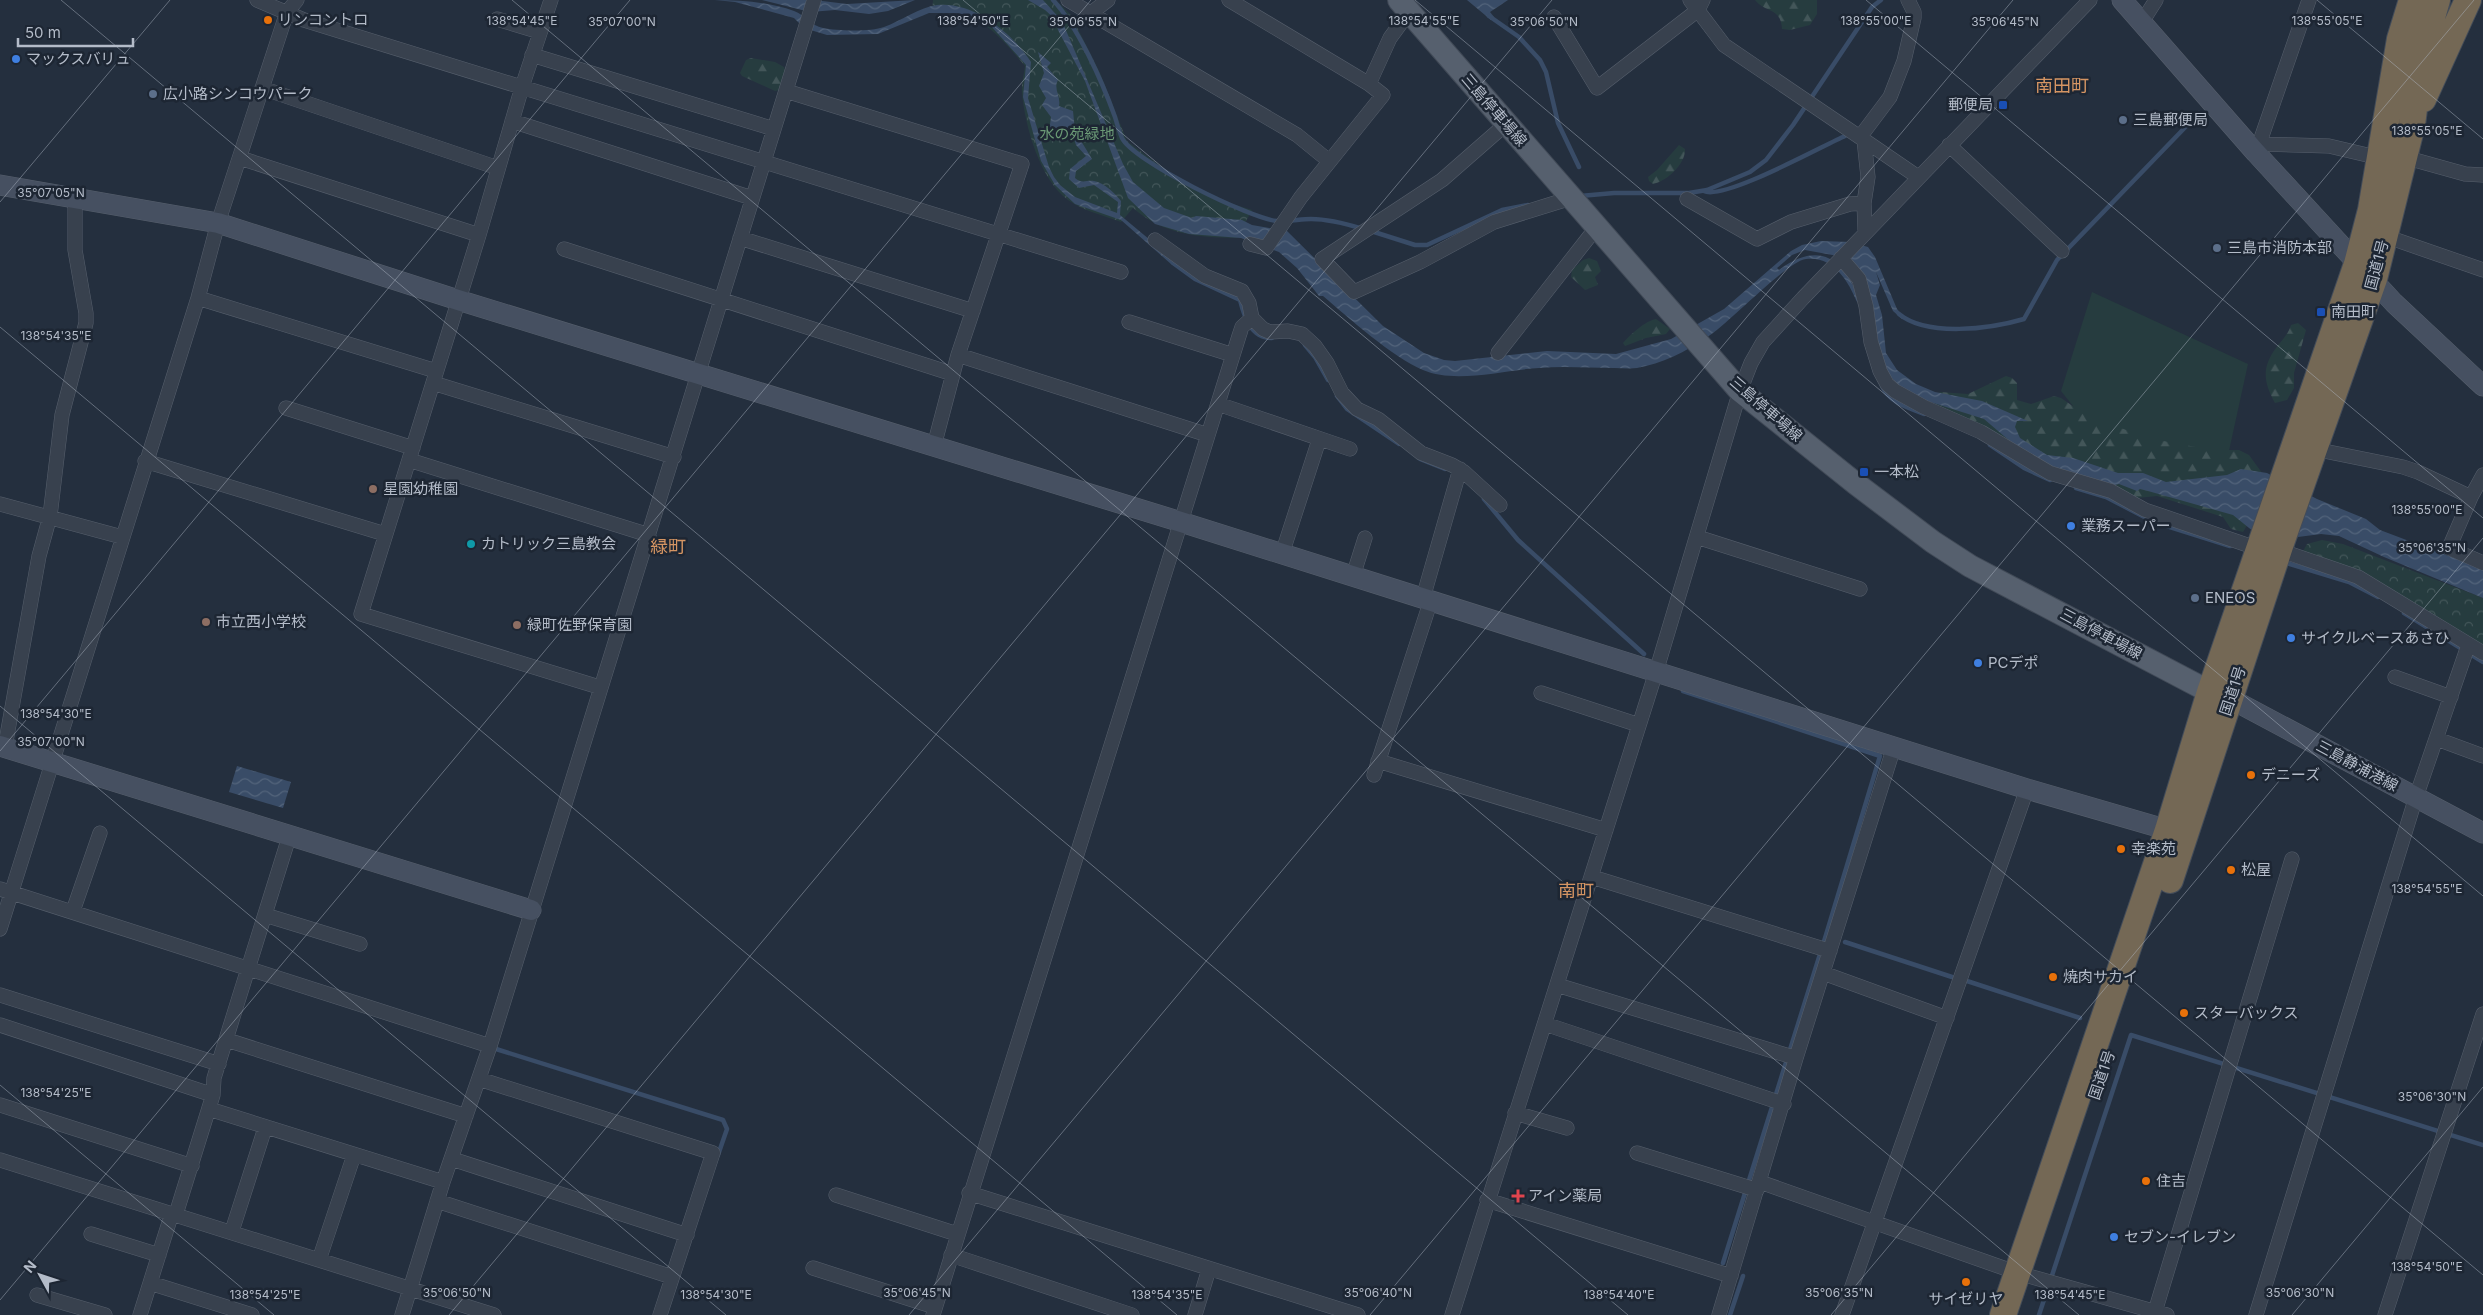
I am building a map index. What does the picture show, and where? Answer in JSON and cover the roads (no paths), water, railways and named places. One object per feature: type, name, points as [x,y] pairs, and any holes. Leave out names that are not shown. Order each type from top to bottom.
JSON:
[{"type":"highway","points":[[2293,482],[2366,271],[2371,210],[2392,158],[2400,39],[2412,0]]},
{"type":"highway","name":"国道1号","points":[[2371,210],[2420,61],[2437,0]]},
{"type":"highway","points":[[2412,125],[2468,0]]},
{"type":"highway","name":"国道1号","points":[[2003,1315],[2024,1274],[2177,833],[2271,543],[2293,482],[2314,449],[2366,271],[2385,236],[2392,158],[2412,125],[2420,61]]},
{"type":"highway","name":"国道1号","points":[[2019,1315],[2024,1274]]},
{"type":"main road","name":"三島停車場線","points":[[1404,6],[1596,228],[1740,390],[1855,483],[1934,542],[1970,566],[2221,695]]},
{"type":"street","points":[[257,0],[286,12],[522,87],[999,236],[1121,272]]},
{"type":"street","points":[[0,929],[6,890],[54,761],[145,461],[198,298],[218,223],[286,12],[297,0]]},
{"type":"street","points":[[551,0],[522,87],[479,235],[361,614],[599,687]]},
{"type":"street","points":[[402,1315],[443,1182],[490,1046],[599,687],[674,457],[698,373],[814,0]]},
{"type":"street","points":[[1068,0],[1297,135],[1329,161]]},
{"type":"street","points":[[1091,13],[1108,0]]},
{"type":"street","points":[[1229,0],[1369,84],[1383,95],[1301,197],[1269,246],[1266,248],[1250,244]]},
{"type":"street","points":[[1862,234],[1868,177],[1862,138],[1890,97],[1904,61],[1914,18],[1914,12],[1908,0]]},
{"type":"street","points":[[1452,1315],[1487,1200],[1592,877],[1656,672],[1740,390],[1751,362],[1763,342],[1862,234],[2090,0]]},
{"type":"street","points":[[2122,0],[2415,324],[2483,386]]},
{"type":"street","points":[[2142,22],[2156,0]]},
{"type":"street","points":[[2257,148],[2309,0]]},
{"type":"street","points":[[1554,18],[1597,88],[1697,3],[1724,45],[1918,177]]},
{"type":"street","points":[[1369,84],[1404,6]]},
{"type":"street","points":[[497,19],[540,32]]},
{"type":"street","points":[[532,55],[774,129]]},
{"type":"street","points":[[262,88],[498,168]]},
{"type":"street","points":[[786,91],[1022,164],[958,355],[934,446]]},
{"type":"street","points":[[512,121],[752,198]]},
{"type":"street","points":[[1506,124],[1442,180],[1322,259],[1354,292],[1420,262],[1494,222],[1571,198]]},
{"type":"street","points":[[1949,145],[2062,250]]},
{"type":"street","points":[[2257,148],[2329,146],[2465,174],[2483,175]]},
{"type":"street","points":[[240,158],[479,235]]},
{"type":"street","points":[[0,184],[218,223],[458,300],[1181,522],[2027,789],[2177,833]]},
{"type":"street","points":[[75,198],[75,250],[87,318],[62,415],[50,516],[39,556],[2,747],[54,761],[531,910]]},
{"type":"street","points":[[1687,199],[1757,239],[1791,222],[1835,208],[1864,203]]},
{"type":"street","points":[[1498,353],[1596,228]]},
{"type":"street","points":[[2385,236],[2483,270]]},
{"type":"street","points":[[740,238],[973,311]]},
{"type":"street","points":[[1155,240],[1205,276],[1242,291],[1249,304],[1252,318],[1258,325],[1270,332],[1288,331],[1302,334],[1315,346],[1327,363],[1342,393],[1357,410],[1378,419],[1421,453],[1460,469],[1500,505]]},
{"type":"street","points":[[564,249],[953,374]]},
{"type":"street","points":[[1841,258],[1859,279],[1866,306],[1871,342],[1880,371],[1887,384],[1895,391],[1924,407],[1981,432],[2050,473],[2111,491],[2144,510],[2271,543],[2358,577],[2483,654]]},
{"type":"street","points":[[198,298],[674,457]]},
{"type":"street","points":[[813,1268],[934,1311],[969,1193],[1233,355],[1242,328],[1252,318]]},
{"type":"street","points":[[1129,322],[1233,355]]},
{"type":"street","points":[[958,355],[1208,435]]},
{"type":"street","points":[[1218,404],[1350,450]]},
{"type":"street","points":[[286,408],[411,454],[649,534]]},
{"type":"street","points":[[1282,554],[1319,440]]},
{"type":"street","points":[[2314,449],[2402,467],[2418,472],[2471,497]]},
{"type":"street","points":[[145,461],[385,534]]},
{"type":"street","points":[[1460,469],[1427,599],[1376,768],[1606,830]]},
{"type":"street","points":[[2483,475],[2471,497],[2449,548],[2483,563]]},
{"type":"street","points":[[0,504],[122,537]]},
{"type":"street","points":[[1697,537],[1860,589]]},
{"type":"street","points":[[1353,576],[1365,538]]},
{"type":"street","points":[[2256,1315],[2416,798],[2468,646]]},
{"type":"street","points":[[2395,677],[2452,696]]},
{"type":"street","points":[[1541,693],[1639,725]]},
{"type":"street","name":"三島静浦港線","points":[[2221,695],[2483,833]]},
{"type":"street","points":[[2437,739],[2483,756]]},
{"type":"street","points":[[1719,1315],[1784,1104],[1796,1058],[1894,747]]},
{"type":"street","points":[[1842,1315],[2027,789]]},
{"type":"street","points":[[73,912],[100,833]]},
{"type":"street","points":[[140,1315],[159,1255],[192,1166],[213,1095],[214,1078],[290,834]]},
{"type":"street","points":[[1637,1152],[1759,1186],[1875,1222],[2024,1274],[2159,1314],[2292,860]]},
{"type":"street","points":[[1592,877],[1830,950]]},
{"type":"street","points":[[6,890],[490,1046]]},
{"type":"street","points":[[265,915],[360,944]]},
{"type":"street","points":[[1823,973],[1947,1018]]},
{"type":"street","points":[[1557,985],[1796,1058]]},
{"type":"street","points":[[0,995],[219,1064]]},
{"type":"street","points":[[2386,1315],[2483,1014]]},
{"type":"street","points":[[1545,1024],[1784,1104]]},
{"type":"street","points":[[0,1025],[213,1095]]},
{"type":"street","points":[[226,1040],[466,1116]]},
{"type":"street","points":[[479,1079],[712,1153],[660,1315]]},
{"type":"street","points":[[0,1105],[192,1166]]},
{"type":"street","points":[[209,1109],[443,1182]]},
{"type":"street","points":[[1515,1113],[1567,1128]]},
{"type":"street","points":[[232,1231],[265,1128]]},
{"type":"street","points":[[320,1260],[354,1155]]},
{"type":"street","points":[[452,1159],[687,1235]]},
{"type":"street","points":[[0,1160],[232,1231],[494,1315]]},
{"type":"street","points":[[969,1193],[1358,1315]]},
{"type":"street","points":[[836,1195],[957,1234]]},
{"type":"street","points":[[1487,1200],[1731,1276]]},
{"type":"street","points":[[437,1201],[672,1277]]},
{"type":"street","points":[[91,1234],[159,1255]]},
{"type":"street","points":[[951,1255],[1132,1315]]},
{"type":"street","points":[[1195,1315],[1209,1269]]},
{"type":"street","points":[[150,1283],[252,1315]]},
{"type":"street","points":[[37,1295],[105,1315]]},
{"type":"water","points":[[715,0],[745,1],[774,5],[794,11],[819,27],[845,30],[878,29],[924,8],[937,5],[965,8],[978,14],[1003,31],[1031,62],[1028,98],[1049,167],[1060,185],[1075,197],[1117,213],[1118,202],[1094,185],[1079,188],[1069,179],[1070,169],[1086,156],[1076,145],[1072,132],[1061,140],[1055,138],[1049,132],[1051,117],[1042,105],[1046,98],[1039,86],[1044,73],[1038,52],[1051,63],[1047,67],[1058,80],[1056,86],[1059,106],[1073,111],[1075,131],[1092,159],[1076,171],[1075,178],[1082,181],[1098,182],[1109,189],[1121,201],[1120,215],[1179,264],[1176,267],[1171,264],[1121,220],[1075,204],[1055,185],[1041,161],[1023,97],[1026,65],[991,26],[958,13],[929,13],[878,34],[827,35],[804,28],[794,18],[735,2]]},
{"type":"water","points":[[762,0],[814,0],[847,4],[915,0],[888,11],[869,14],[835,10],[810,12]]},
{"type":"water","points":[[1028,0],[1043,0],[1062,21],[1123,164],[1133,182],[1164,208],[1192,218],[1196,216],[1242,220],[1252,225],[1287,231],[1383,326],[1424,353],[1444,360],[1455,361],[1547,351],[1616,354],[1671,339],[1724,309],[1791,251],[1802,245],[1821,241],[1850,242],[1868,247],[1875,257],[1897,309],[1904,317],[1902,319],[1893,311],[1876,272],[1880,285],[1876,295],[1882,315],[1886,353],[1897,370],[1916,384],[1935,392],[1982,401],[2028,421],[2017,421],[2015,427],[2020,438],[2047,455],[2073,458],[2118,473],[2143,473],[2166,482],[2227,475],[2241,469],[2267,473],[2317,499],[2366,519],[2380,530],[2483,569],[2483,598],[2339,536],[2321,534],[2298,537],[2254,532],[2233,515],[2148,491],[2140,489],[2137,491],[2119,484],[2111,486],[2053,469],[2025,454],[1984,419],[1924,400],[1900,388],[1888,373],[1878,349],[1866,290],[1838,256],[1805,250],[1792,255],[1777,268],[1779,270],[1807,256],[1829,258],[1846,274],[1854,286],[1860,301],[1857,302],[1844,278],[1832,266],[1816,259],[1806,259],[1797,262],[1772,281],[1706,338],[1691,348],[1646,366],[1637,368],[1548,367],[1465,376],[1436,374],[1423,370],[1385,347],[1323,296],[1319,296],[1297,268],[1279,252],[1241,238],[1189,234],[1155,224],[1128,198],[1085,81],[1058,30],[1055,19],[1045,10]]},
{"type":"water","points":[[1467,0],[1508,0],[1490,12],[1494,17],[1491,20]]},
{"type":"water","points":[[237,766],[291,782],[283,808],[229,792]]},
{"type":"waterway","points":[[1053,0],[1080,39],[1110,103],[1122,138],[1131,148],[1147,160],[1169,174],[1219,200],[1263,218],[1277,221],[1324,220],[1363,229]]},
{"type":"waterway","points":[[1580,196],[1614,193],[1689,193],[1707,190],[1750,172],[1766,160],[1793,125],[1872,7],[1881,0]]},
{"type":"waterway","points":[[1489,16],[1519,37],[1540,60],[1546,72],[1558,123],[1579,167]]},
{"type":"waterway","points":[[1899,314],[1911,321],[1926,326],[1959,329],[1994,326],[2024,319],[2057,260],[2199,113]]},
{"type":"waterway","points":[[1704,191],[1715,192],[1751,181],[1845,136]]},
{"type":"waterway","points":[[1371,231],[1415,245],[1427,245],[1502,210],[1528,205]]},
{"type":"waterway","points":[[1173,263],[1195,279],[1240,300],[1246,319],[1254,331],[1259,335],[1272,338]]},
{"type":"waterway","points":[[1305,345],[1315,357],[1328,380]]},
{"type":"waterway","points":[[1882,386],[1885,392],[1894,400],[1905,407],[1924,414]]},
{"type":"waterway","points":[[1337,396],[1347,409],[1399,444]]},
{"type":"waterway","points":[[1990,445],[2024,468],[2050,480]]},
{"type":"waterway","points":[[1420,459],[1445,469]]},
{"type":"waterway","points":[[2076,488],[2106,497],[2154,522],[2230,546]]},
{"type":"waterway","points":[[1484,499],[1518,540],[1644,654]]},
{"type":"waterway","points":[[2283,562],[2349,582],[2378,597]]},
{"type":"waterway","points":[[2404,613],[2483,662]]},
{"type":"waterway","points":[[1683,691],[1880,756],[1723,1263]]},
{"type":"waterway","points":[[1845,942],[1952,977]]},
{"type":"waterway","points":[[1967,981],[2080,1018]]},
{"type":"waterway","points":[[2039,1315],[2131,1035],[2483,1145]]},
{"type":"waterway","points":[[496,1049],[723,1120],[727,1129],[718,1155]]},
{"type":"waterway","points":[[1730,1315],[1743,1276]]},
{"type":"place","name":"リンコントロ","points":[[268,20]]},
{"type":"place","name":"マックスバリュ","points":[[16,59]]},
{"type":"place","name":"広小路シンコウパーク","points":[[153,94]]},
{"type":"place","name":"郵便局","points":[[2003,105]]},
{"type":"place","name":"三島郵便局","points":[[2123,120]]},
{"type":"place","name":"三島市消防本部","points":[[2217,248]]},
{"type":"place","name":"南田町","points":[[2321,312]]},
{"type":"place","name":"一本松","points":[[1864,472]]},
{"type":"place","name":"星園幼稚園","points":[[373,489]]},
{"type":"place","name":"業務スーパー","points":[[2071,526]]},
{"type":"place","name":"カトリック三島教会","points":[[471,544]]},
{"type":"place","name":"ENEOS","points":[[2195,598]]},
{"type":"place","name":"市立西小学校","points":[[206,622]]},
{"type":"place","name":"緑町佐野保育園","points":[[517,625]]},
{"type":"place","name":"サイクルベースあさひ","points":[[2291,638]]},
{"type":"place","name":"PCデポ","points":[[1978,663]]},
{"type":"place","name":"デニーズ","points":[[2251,775]]},
{"type":"place","name":"幸楽苑","points":[[2121,849]]},
{"type":"place","name":"松屋","points":[[2231,870]]},
{"type":"place","name":"焼肉サカイ","points":[[2053,977]]},
{"type":"place","name":"スターバックス","points":[[2184,1013]]},
{"type":"place","name":"住吉","points":[[2146,1181]]},
{"type":"place","name":"アイン薬局","points":[[1518,1196]]},
{"type":"place","name":"セブン-イレブン","points":[[2114,1237]]},
{"type":"place","name":"サイゼリヤ","points":[[1966,1282]]},
{"type":"district","name":"南田町","points":[[2062,86]]},
{"type":"district","name":"緑町","points":[[668,547]]},
{"type":"district","name":"南町","points":[[1576,891]]},
{"type":"park label","name":"水の苑緑地","points":[[1077,134]]}]
